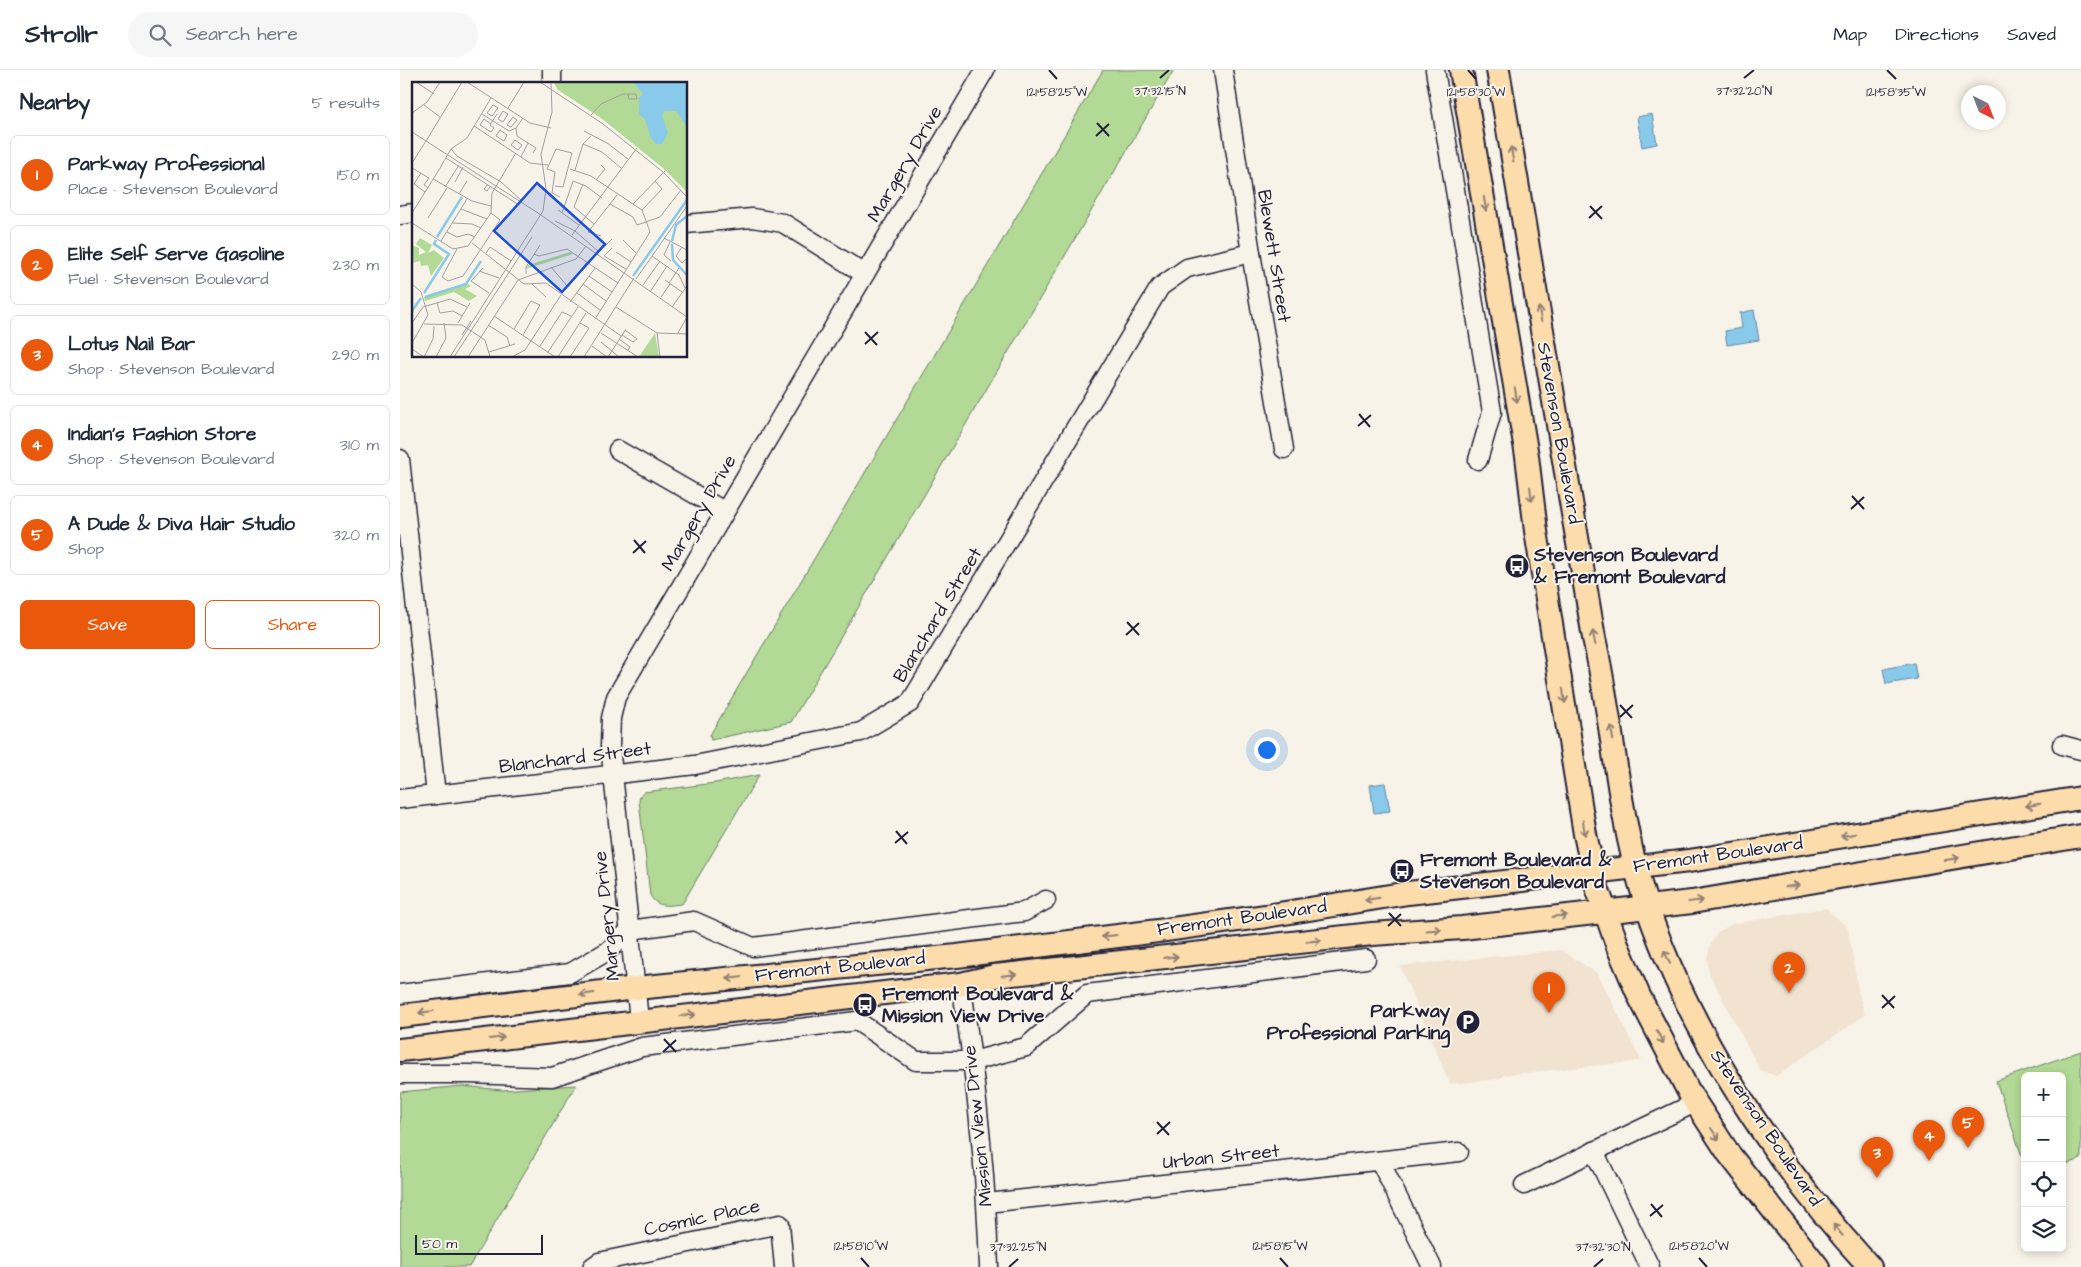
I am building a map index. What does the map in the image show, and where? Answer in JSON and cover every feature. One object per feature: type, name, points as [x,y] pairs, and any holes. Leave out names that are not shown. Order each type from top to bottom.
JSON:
[{"type":"main road","name":"Stevenson Boulevard","points":[[1461,70],[1527,456],[1536,531],[1593,872],[1605,912],[1639,996],[1695,1103],[1751,1184],[1818,1267]]},
{"type":"main road","name":"Stevenson Boulevard","points":[[1498,70],[1594,638],[1605,685],[1627,828],[1648,908],[1660,943],[1687,1001],[1717,1058],[1745,1104],[1808,1193],[1870,1267]]},
{"type":"main road","name":"Fremont Boulevard","points":[[400,1016],[636,988],[956,956],[1266,916],[1408,893],[1689,861],[2081,798]]},
{"type":"main road","name":"Fremont Boulevard","points":[[400,1050],[639,1020],[961,984],[994,976],[1265,946],[1648,908],[2077,839]]},
{"type":"main road","name":"Mission View Drive","points":[[956,956],[961,984]]},
{"type":"street","name":"Margery Drive","points":[[639,1020],[610,746],[611,718],[616,697],[985,70]]},
{"type":"street","name":"Blewett Street","points":[[1223,70],[1284,449]]},
{"type":"street","points":[[1435,70],[1492,412],[1478,460]]},
{"type":"street","points":[[688,224],[752,218],[783,223],[865,274]]},
{"type":"street","name":"Blanchard Street","points":[[400,799],[695,765],[860,732],[910,703],[1160,287],[1187,268],[1251,253]]},
{"type":"street","points":[[618,450],[724,511]]},
{"type":"street","points":[[400,459],[436,795]]},
{"type":"street","points":[[2062,745],[2081,750]]},
{"type":"street","name":"Fremont Boulevard","points":[[630,930],[694,921],[754,947],[1024,912],[1046,900]]},
{"type":"street","points":[[400,994],[570,973],[608,951],[630,930]]},
{"type":"street","points":[[400,1074],[552,1077],[642,1047],[857,1021],[916,1061],[973,1061],[1026,1048],[1087,994],[1366,959]]},
{"type":"street","name":"Mission View Drive","points":[[961,984],[973,1061],[987,1203],[989,1267]]},
{"type":"street","points":[[1524,1185],[1695,1103]]},
{"type":"street","points":[[1594,1151],[1650,1267]]},
{"type":"street","name":"Urban Street","points":[[987,1203],[1460,1152]]},
{"type":"street","points":[[1380,1161],[1432,1267]]},
{"type":"street","name":"Cosmic Place","points":[[592,1267],[599,1262],[780,1224],[784,1267]]},
{"type":"shaded area","points":[[1826,908],[1848,928],[1858,990],[1865,1015],[1776,1076],[1760,1070],[1709,973],[1707,959],[1710,946],[1718,932],[1732,924]]},
{"type":"shaded area","points":[[1561,950],[1598,974],[1641,1061],[1504,1075],[1499,1079],[1450,1084],[1400,966]]},
{"type":"green space","points":[[1103,70],[1174,70],[791,722],[711,740],[710,735]]},
{"type":"green space","points":[[759,775],[682,904],[664,905],[656,902],[650,895],[640,796],[644,792]]},
{"type":"green space","points":[[2081,1051],[2081,1159],[2066,1165],[2066,1072],[2022,1072]]},
{"type":"green space","points":[[2021,1072],[2021,1153],[1996,1081]]},
{"type":"green space","points":[[576,1085],[469,1267],[400,1267],[400,1092],[462,1086],[502,1090]]},
{"type":"water","points":[[1652,114],[1657,144],[1642,147],[1637,117]]},
{"type":"water","points":[[1754,310],[1759,340],[1727,345],[1725,331],[1742,328],[1740,313]]},
{"type":"water","points":[[1914,663],[1917,679],[1886,684],[1883,669]]},
{"type":"water","points":[[1385,783],[1390,811],[1374,813],[1370,785]]},
{"type":"place","name":"Stevenson Boulevard & Fremont Boulevard","points":[[1517,566]]},
{"type":"place","name":"Fremont Boulevard & Stevenson Boulevard","points":[[1402,871]]},
{"type":"place","name":"Elite Self Serve Gasoline","points":[[1789,993]]},
{"type":"place","name":"Fremont Boulevard & Mission View Drive","points":[[865,1005]]},
{"type":"place","name":"Parkway Professional","points":[[1549,1013]]},
{"type":"place","name":"Parkway Professional Parking","points":[[1468,1022]]},
{"type":"place","name":"A Dude & Diva Hair Studio","points":[[1968,1148]]},
{"type":"place","name":"Indian's Fashion Store","points":[[1929,1161]]},
{"type":"place","name":"Lotus Nail Bar","points":[[1877,1178]]}]
